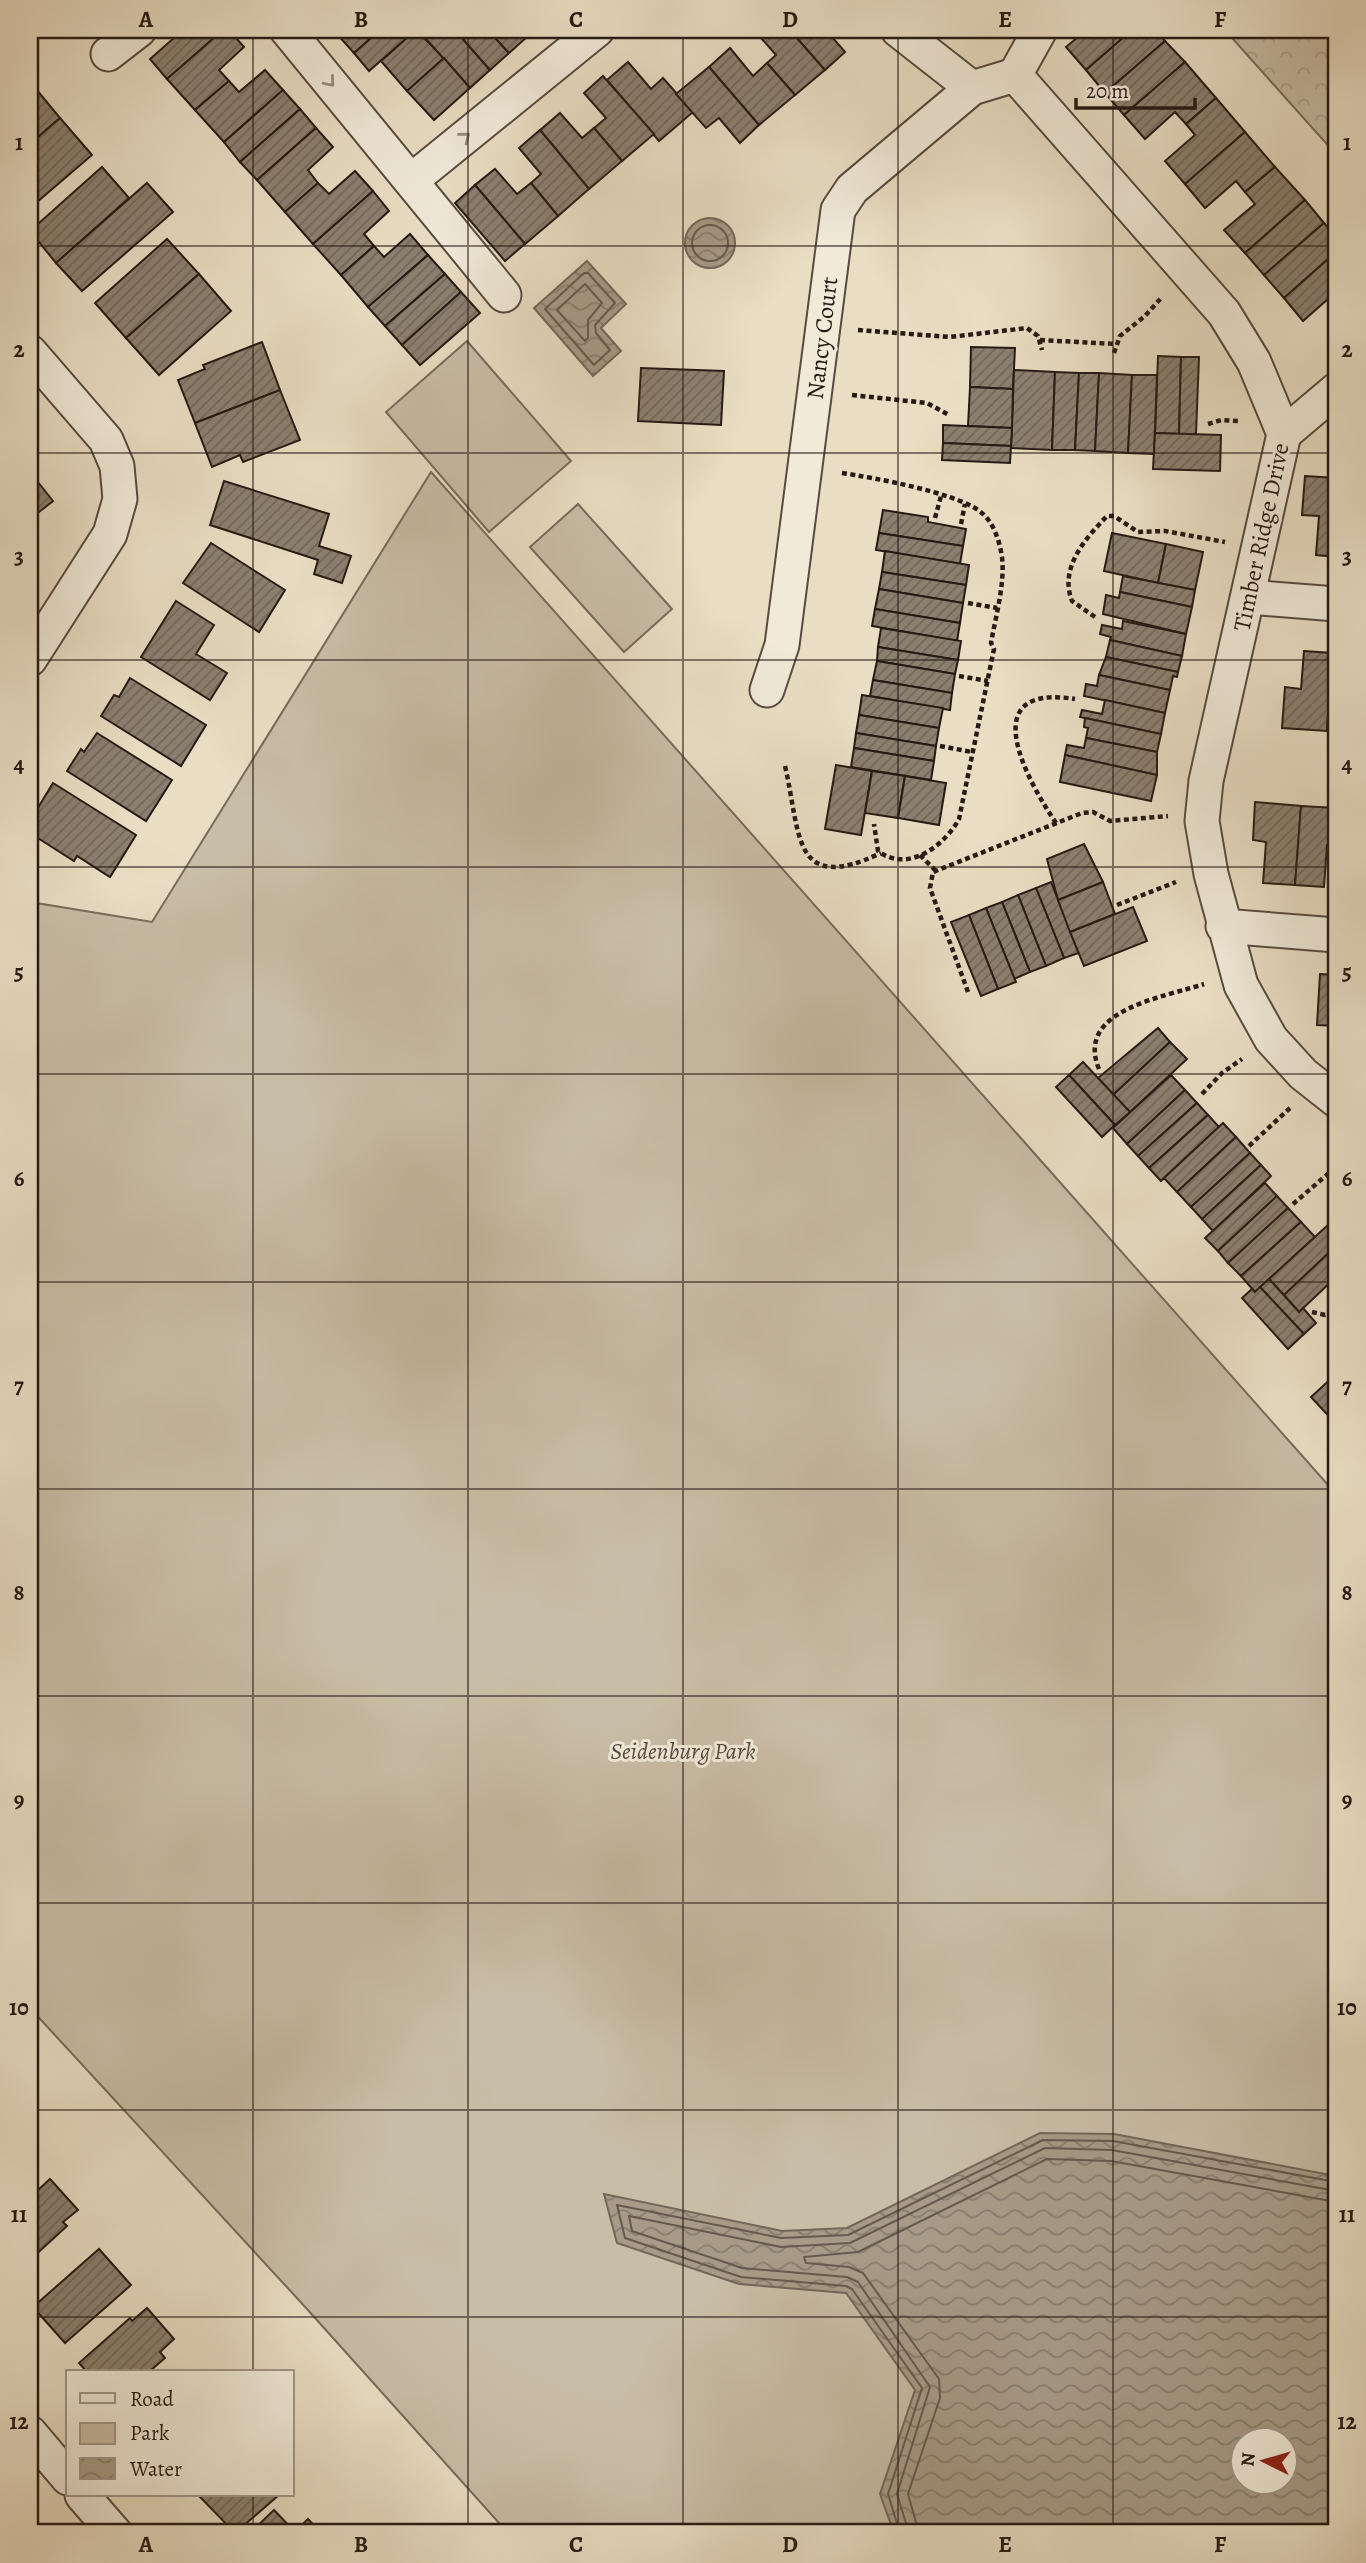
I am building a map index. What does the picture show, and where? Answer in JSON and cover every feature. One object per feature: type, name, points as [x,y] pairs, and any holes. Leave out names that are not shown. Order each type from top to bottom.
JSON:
[{"type":"street","points":[[108,54],[139,30]]},
{"type":"street","points":[[287,30],[412,180],[503,295]]},
{"type":"street","points":[[412,180],[597,30]]},
{"type":"street","points":[[898,30],[972,88]]},
{"type":"street","points":[[1015,75],[1040,30]]},
{"type":"street","name":"Nancy Court","points":[[767,690],[782,645],[838,211],[852,188],[972,88],[1015,75]]},
{"type":"street","name":"Timber Ridge Drive","points":[[1015,75],[1224,313],[1254,362],[1284,435],[1206,781],[1202,821],[1223,926],[1241,985],[1271,1038],[1303,1074],[1336,1100]]},
{"type":"street","points":[[30,352],[106,440],[117,466],[120,499],[110,534],[30,659]]},
{"type":"street","points":[[1284,435],[1336,390]]},
{"type":"street","points":[[1249,597],[1336,604]]},
{"type":"street","points":[[1223,926],[1336,935]]},
{"type":"street","points":[[34,2445],[66,2476]]},
{"type":"street","points":[[83,2496],[115,2533]]},
{"type":"path","points":[[1114,353],[1120,337],[1166,294]]},
{"type":"path","points":[[848,329],[950,337],[1022,328],[1034,332],[1040,340],[1042,350]]},
{"type":"path","points":[[1040,340],[1116,344]]},
{"type":"path","points":[[876,398],[927,403],[949,415]]},
{"type":"path","points":[[1208,424],[1221,420],[1242,422]]},
{"type":"path","points":[[785,766],[804,848],[813,863],[821,868],[845,868],[881,853],[901,859],[920,855],[946,839],[958,819],[988,681],[1002,575],[998,540],[987,518],[965,504],[867,477]]},
{"type":"path","points":[[935,518],[941,496]]},
{"type":"path","points":[[961,524],[965,504]]},
{"type":"path","points":[[1095,617],[1084,612],[1072,601],[1068,580],[1078,552],[1107,516],[1111,514],[1138,531],[1165,531],[1197,537]]},
{"type":"path","points":[[968,603],[997,608]]},
{"type":"path","points":[[959,676],[988,681]]},
{"type":"path","points":[[1056,823],[1024,771],[1016,730],[1018,720],[1030,701],[1047,696],[1075,699]]},
{"type":"path","points":[[940,746],[972,752]]},
{"type":"path","points":[[968,992],[930,888],[930,875],[935,870],[1088,812],[1110,821],[1174,815]]},
{"type":"path","points":[[874,824],[876,845],[881,853]]},
{"type":"path","points":[[920,855],[935,870]]},
{"type":"path","points":[[1117,905],[1152,889]]},
{"type":"path","points":[[1099,1069],[1093,1050],[1097,1034],[1104,1027],[1137,1004],[1183,991]]},
{"type":"path","points":[[1202,1094],[1224,1071]]},
{"type":"path","points":[[1249,1146],[1275,1124]]},
{"type":"path","points":[[1293,1204],[1336,1167]]},
{"type":"path","points":[[1312,1312],[1335,1314]]},
{"type":"green space","points":[[1225,30],[1336,30],[1336,147],[1332,150]]},
{"type":"green space","points":[[467,341],[571,461],[489,532],[386,412]]},
{"type":"green space","name":"Seidenburg Park","points":[[431,472],[1336,1494],[1336,2533],[508,2533],[307,2309],[30,2008],[30,902],[152,922]]},
{"type":"green space","points":[[578,504],[672,609],[624,652],[530,547]]},
{"type":"water","points":[[700,219],[720,219],[734,233],[734,253],[720,267],[700,267],[686,253],[686,233]]},
{"type":"water","points":[[587,261],[626,304],[601,328],[621,351],[593,376],[534,308]]},
{"type":"water","points":[[1040,2133],[1114,2134],[1336,2176],[1336,2533],[894,2533],[880,2494],[915,2390],[846,2293],[739,2284],[617,2243],[604,2194],[782,2231],[847,2228]]},
{"type":"building","points":[[183,30],[223,30],[167,79],[150,59]]},
{"type":"building","points":[[223,30],[229,30],[244,47],[219,70],[229,81],[195,110],[167,79]]},
{"type":"building","points":[[342,30],[380,30],[354,53],[337,34]]},
{"type":"building","points":[[380,30],[416,30],[369,71],[354,53]]},
{"type":"building","points":[[416,30],[444,58],[407,91],[381,61]]},
{"type":"building","points":[[418,30],[455,30],[490,70],[470,88]]},
{"type":"building","points":[[455,30],[488,30],[509,53],[490,70]]},
{"type":"building","points":[[488,30],[521,30],[527,37],[509,53]]},
{"type":"building","points":[[754,30],[790,30],[825,70],[795,95],[767,63],[776,55]]},
{"type":"building","points":[[790,30],[826,30],[845,52],[825,70]]},
{"type":"building","points":[[1086,30],[1132,30],[1086,70],[1066,47]]},
{"type":"building","points":[[1132,30],[1156,30],[1165,41],[1105,93],[1086,70]]},
{"type":"building","points":[[1165,41],[1185,62],[1124,115],[1105,93]]},
{"type":"building","points":[[730,48],[753,76],[767,63],[795,95],[759,125],[709,67]]},
{"type":"building","points":[[444,58],[470,88],[434,120],[407,91]]},
{"type":"building","points":[[628,62],[651,89],[663,78],[693,112],[659,141],[607,80]]},
{"type":"building","points":[[1185,62],[1216,98],[1186,124],[1175,112],[1145,139],[1124,115]]},
{"type":"building","points":[[709,67],[759,125],[740,143],[719,118],[706,128],[676,94]]},
{"type":"building","points":[[265,70],[283,90],[224,142],[195,110],[229,81],[239,92]]},
{"type":"building","points":[[603,76],[654,134],[622,161],[594,128],[606,118],[584,93]]},
{"type":"building","points":[[30,84],[60,118],[30,144]]},
{"type":"building","points":[[283,90],[300,109],[240,162],[224,142]]},
{"type":"building","points":[[1216,98],[1245,132],[1185,184],[1165,161],[1195,135],[1186,124]]},
{"type":"building","points":[[300,109],[316,128],[257,180],[240,162]]},
{"type":"building","points":[[560,113],[582,138],[594,128],[622,161],[589,189],[540,130]]},
{"type":"building","points":[[60,118],[92,155],[30,208],[30,144]]},
{"type":"building","points":[[316,128],[333,147],[308,170],[318,183],[285,212],[257,180]]},
{"type":"building","points":[[540,130],[589,189],[558,216],[531,183],[541,174],[519,148]]},
{"type":"building","points":[[1245,132],[1275,167],[1245,192],[1236,181],[1205,208],[1185,184]]},
{"type":"building","points":[[102,167],[129,198],[56,263],[30,231]]},
{"type":"building","points":[[1275,167],[1305,200],[1245,253],[1224,230],[1255,204],[1245,192]]},
{"type":"building","points":[[495,169],[517,194],[531,183],[558,216],[525,244],[475,185]]},
{"type":"building","points":[[355,171],[373,191],[313,244],[285,212],[318,183],[329,194]]},
{"type":"building","points":[[147,183],[173,212],[82,291],[56,263]]},
{"type":"building","points":[[475,185],[525,244],[505,261],[455,203]]},
{"type":"building","points":[[373,191],[389,211],[364,234],[374,246],[341,275],[313,244]]},
{"type":"building","points":[[1305,200],[1324,223],[1264,275],[1245,253]]},
{"type":"building","points":[[1324,223],[1336,237],[1336,252],[1284,298],[1264,275]]},
{"type":"building","points":[[410,234],[428,255],[368,307],[341,275],[374,246],[384,257]]},
{"type":"building","points":[[167,239],[199,274],[126,338],[95,303]]},
{"type":"building","points":[[1336,252],[1336,308],[1328,299],[1303,321],[1284,298]]},
{"type":"building","points":[[428,255],[445,274],[385,326],[368,307]]},
{"type":"building","points":[[199,274],[231,311],[159,375],[126,338]]},
{"type":"building","points":[[445,274],[461,292],[402,345],[385,326]]},
{"type":"building","points":[[461,292],[480,313],[420,365],[402,345]]},
{"type":"building","points":[[262,342],[280,390],[195,423],[178,380],[205,369],[203,365]]},
{"type":"building","points":[[971,347],[1015,348],[1013,389],[970,387]]},
{"type":"building","points":[[1158,356],[1181,357],[1179,434],[1155,433]]},
{"type":"building","points":[[1181,357],[1199,357],[1196,434],[1179,434]]},
{"type":"building","points":[[641,368],[724,371],[721,425],[638,421]]},
{"type":"building","points":[[1014,370],[1055,372],[1052,450],[1011,448]]},
{"type":"building","points":[[1055,372],[1079,373],[1075,450],[1052,450]]},
{"type":"building","points":[[1079,373],[1099,373],[1095,451],[1075,450]]},
{"type":"building","points":[[1099,373],[1132,375],[1128,453],[1095,451]]},
{"type":"building","points":[[1132,375],[1157,375],[1154,454],[1128,453]]},
{"type":"building","points":[[970,387],[1013,389],[1012,428],[968,426]]},
{"type":"building","points":[[280,390],[300,440],[243,462],[240,455],[212,467],[195,423]]},
{"type":"building","points":[[943,425],[1012,428],[1011,446],[943,443]]},
{"type":"building","points":[[1155,433],[1221,435],[1220,471],[1153,469]]},
{"type":"building","points":[[943,443],[1011,446],[1010,463],[942,460]]},
{"type":"building","points":[[30,472],[53,501],[39,512],[36,509],[30,514]]},
{"type":"building","points":[[1305,476],[1336,478],[1336,557],[1316,555],[1319,516],[1302,515]]},
{"type":"building","points":[[224,481],[329,514],[319,546],[351,556],[342,583],[314,574],[318,560],[210,525]]},
{"type":"building","points":[[883,510],[928,517],[928,522],[966,529],[963,546],[879,533]]},
{"type":"building","points":[[879,533],[963,546],[960,564],[876,550]]},
{"type":"building","points":[[1112,533],[1166,544],[1158,583],[1104,571]]},
{"type":"building","points":[[211,543],[285,590],[259,632],[183,583]]},
{"type":"building","points":[[1166,544],[1203,552],[1195,590],[1158,583]]},
{"type":"building","points":[[885,551],[969,565],[966,585],[882,572]]},
{"type":"building","points":[[882,572],[966,585],[963,603],[879,589]]},
{"type":"building","points":[[1123,576],[1195,590],[1192,607],[1120,592]]},
{"type":"building","points":[[879,589],[963,603],[960,623],[875,609]]},
{"type":"building","points":[[1120,592],[1192,607],[1186,634],[1103,614],[1106,595],[1119,598]]},
{"type":"building","points":[[176,601],[214,625],[196,654],[227,673],[210,700],[141,657]]},
{"type":"building","points":[[875,609],[960,623],[957,641],[872,626]]},
{"type":"building","points":[[1123,621],[1186,634],[1182,656],[1110,640],[1111,637],[1100,634],[1102,625],[1122,629]]},
{"type":"building","points":[[881,628],[961,641],[958,660],[878,647]]},
{"type":"building","points":[[1110,640],[1182,656],[1178,672],[1106,657]]},
{"type":"building","points":[[878,647],[958,660],[955,674],[877,661]]},
{"type":"building","points":[[1304,651],[1332,653],[1327,731],[1282,728],[1285,687],[1301,689]]},
{"type":"building","points":[[1332,653],[1336,653],[1336,732],[1327,731]]},
{"type":"building","points":[[1106,657],[1178,672],[1177,677],[1173,676],[1170,690],[1099,675]]},
{"type":"building","points":[[877,661],[955,674],[952,693],[873,680]]},
{"type":"building","points":[[1099,675],[1170,690],[1165,713],[1084,696],[1086,684],[1097,686]]},
{"type":"building","points":[[130,678],[206,725],[181,766],[101,716],[114,695],[119,697]]},
{"type":"building","points":[[873,680],[952,693],[950,710],[870,696]]},
{"type":"building","points":[[862,695],[943,708],[939,728],[859,715]]},
{"type":"building","points":[[1105,700],[1165,713],[1161,734],[1080,717],[1082,710],[1102,714]]},
{"type":"building","points":[[859,715],[939,728],[936,746],[856,733]]},
{"type":"building","points":[[1085,718],[1161,734],[1157,752],[1086,738],[1088,728],[1084,727]]},
{"type":"building","points":[[97,733],[172,780],[146,821],[67,771],[81,749],[84,752]]},
{"type":"building","points":[[856,733],[936,746],[934,761],[854,748]]},
{"type":"building","points":[[1086,738],[1157,752],[1157,775],[1065,755],[1067,745],[1084,748]]},
{"type":"building","points":[[854,748],[934,761],[931,780],[851,767]]},
{"type":"building","points":[[1065,755],[1157,775],[1151,801],[1060,782]]},
{"type":"building","points":[[836,765],[872,771],[861,835],[825,829]]},
{"type":"building","points":[[872,771],[905,776],[898,818],[865,813]]},
{"type":"building","points":[[905,776],[946,783],[939,825],[898,818]]},
{"type":"building","points":[[53,783],[136,835],[110,877],[77,856],[74,861],[30,833],[30,821]]},
{"type":"building","points":[[1255,802],[1301,806],[1295,885],[1263,883],[1266,842],[1253,840]]},
{"type":"building","points":[[1301,806],[1336,808],[1336,845],[1327,845],[1324,887],[1295,885]]},
{"type":"building","points":[[1084,844],[1103,882],[1058,900],[1047,859]]},
{"type":"building","points":[[1051,882],[1079,953],[1064,958],[1036,888]]},
{"type":"building","points":[[1103,882],[1115,914],[1070,932],[1058,900]]},
{"type":"building","points":[[1036,888],[1064,958],[1046,966],[1018,895]]},
{"type":"building","points":[[1018,895],[1046,966],[1030,972],[1002,902]]},
{"type":"building","points":[[1002,902],[1030,972],[1014,979],[986,908]]},
{"type":"building","points":[[1133,907],[1147,941],[1084,966],[1070,932]]},
{"type":"building","points":[[986,908],[1016,982],[998,989],[969,915]]},
{"type":"building","points":[[969,915],[998,989],[981,996],[951,922]]},
{"type":"building","points":[[1320,974],[1336,975],[1336,1026],[1317,1025]]},
{"type":"building","points":[[1158,1028],[1170,1042],[1113,1095],[1098,1078]]},
{"type":"building","points":[[1170,1042],[1187,1059],[1130,1112],[1113,1095]]},
{"type":"building","points":[[1083,1062],[1130,1112],[1115,1125],[1069,1075]]},
{"type":"building","points":[[1069,1075],[1115,1125],[1102,1137],[1056,1087]]},
{"type":"building","points":[[1171,1075],[1185,1090],[1127,1144],[1113,1128]]},
{"type":"building","points":[[1185,1090],[1197,1103],[1138,1156],[1127,1144]]},
{"type":"building","points":[[1197,1103],[1208,1115],[1149,1168],[1138,1156]]},
{"type":"building","points":[[1208,1115],[1219,1127],[1161,1181],[1149,1168]]},
{"type":"building","points":[[1223,1123],[1236,1137],[1177,1192],[1164,1178]]},
{"type":"building","points":[[1236,1137],[1250,1153],[1191,1207],[1177,1192]]},
{"type":"building","points":[[1250,1153],[1261,1165],[1202,1219],[1191,1207]]},
{"type":"building","points":[[1261,1165],[1271,1176],[1213,1231],[1202,1219]]},
{"type":"building","points":[[1265,1183],[1277,1196],[1218,1251],[1205,1238]]},
{"type":"building","points":[[1277,1196],[1288,1208],[1228,1263],[1218,1251]]},
{"type":"building","points":[[1288,1208],[1301,1222],[1241,1276],[1228,1263]]},
{"type":"building","points":[[1301,1222],[1315,1237],[1255,1292],[1241,1276]]},
{"type":"building","points":[[1328,1225],[1336,1234],[1336,1246],[1284,1295],[1269,1279]]},
{"type":"building","points":[[1336,1246],[1336,1277],[1299,1312],[1284,1295]]},
{"type":"building","points":[[1269,1279],[1299,1312],[1303,1308],[1316,1323],[1304,1334],[1260,1287]]},
{"type":"building","points":[[1260,1287],[1304,1334],[1288,1349],[1242,1298],[1252,1289],[1255,1292]]},
{"type":"building","points":[[1336,1374],[1336,1424],[1311,1397]]},
{"type":"building","points":[[50,2179],[78,2210],[63,2222],[67,2226],[30,2260],[30,2188],[32,2186],[37,2191]]},
{"type":"building","points":[[99,2249],[131,2285],[65,2343],[33,2307]]},
{"type":"building","points":[[147,2308],[174,2339],[160,2352],[165,2358],[151,2370],[85,2370],[79,2363],[130,2318],[132,2321]]},
{"type":"building","points":[[201,2496],[278,2496],[235,2533]]},
{"type":"building","points":[[274,2510],[295,2532],[308,2519],[321,2533],[250,2533]]}]
